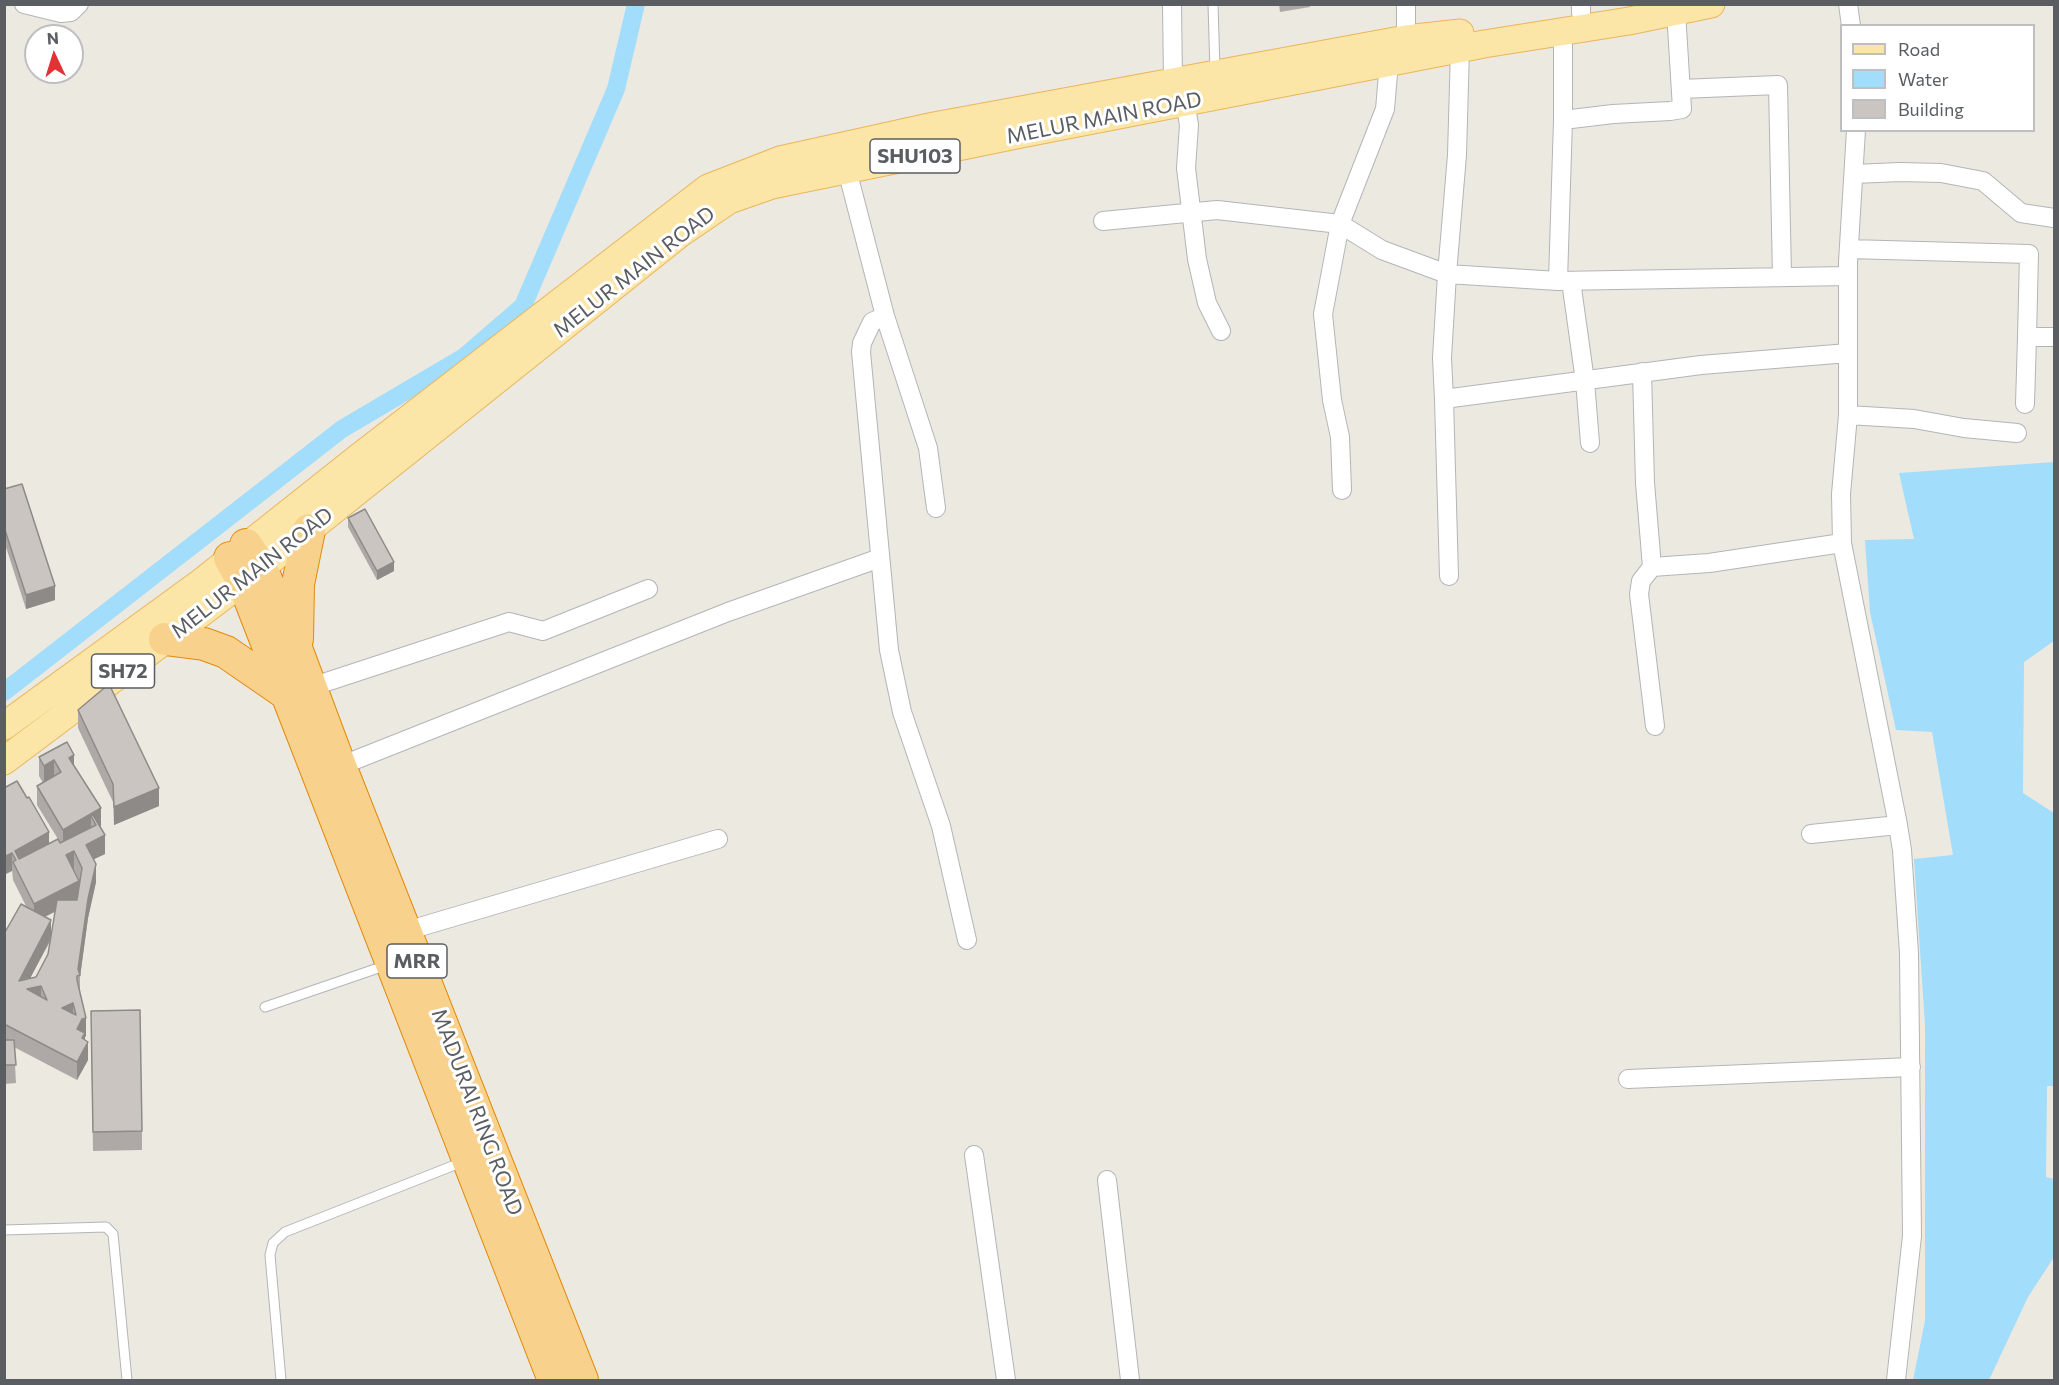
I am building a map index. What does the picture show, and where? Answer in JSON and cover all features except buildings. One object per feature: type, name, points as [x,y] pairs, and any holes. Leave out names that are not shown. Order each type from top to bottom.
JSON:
[{"type":"highway","points":[[297,651],[298,584],[309,530]]},
{"type":"highway","name":"MADURAI RING ROAD","points":[[245,563],[297,651],[298,689],[340,766],[582,1380]]},
{"type":"highway","name":"MADURAI RING ROAD","points":[[245,563],[298,689],[392,963],[554,1380]]},
{"type":"highway","points":[[165,639],[204,644],[226,652],[298,689]]},
{"type":"main road","name":"MELUR MAIN ROAD","points":[[4,761],[165,639],[245,563],[708,188],[791,158],[934,126],[1389,63],[1460,49],[1615,4]]},
{"type":"main road","name":"MELUR MAIN ROAD","points":[[4,726],[199,584],[309,530],[691,226],[729,200],[772,186],[1179,92],[1215,74],[1406,39],[1575,16],[1676,11],[1711,4]]},
{"type":"street","points":[[24,4],[61,13],[71,12],[80,4]]},
{"type":"street","points":[[1172,4],[1179,92],[1189,125],[1186,168],[1197,259],[1207,303],[1221,331]]},
{"type":"street","points":[[1406,4],[1406,39]]},
{"type":"street","points":[[1848,4],[1851,24]]},
{"type":"street","points":[[1563,120],[1682,109],[1676,11]]},
{"type":"street","points":[[1575,16],[1563,120],[1565,281],[1585,381],[1590,443]]},
{"type":"street","points":[[1449,576],[1442,358],[1457,155],[1460,49]]},
{"type":"street","points":[[1342,490],[1340,438],[1332,400],[1323,314],[1340,224],[1385,110],[1389,63]]},
{"type":"street","points":[[1681,89],[1778,85],[1782,276]]},
{"type":"street","points":[[1856,132],[1848,276],[1848,415],[1841,494],[1842,543],[1898,825],[1902,850],[1909,953],[1912,1236],[1896,1380]]},
{"type":"street","points":[[847,170],[885,316],[928,448],[936,508]]},
{"type":"street","points":[[1854,174],[1941,173],[1983,182],[2021,213],[2055,218]]},
{"type":"street","points":[[1103,221],[1217,210],[1340,224],[1383,250],[1447,274],[1565,281],[1848,276]]},
{"type":"street","points":[[1849,249],[2029,254],[2025,404]]},
{"type":"street","points":[[885,316],[872,322],[861,342],[861,352],[890,650],[902,712],[941,826],[967,940]]},
{"type":"street","points":[[2026,337],[2055,337]]},
{"type":"street","points":[[1444,399],[1701,365],[1848,353]]},
{"type":"street","points":[[1642,372],[1645,483],[1652,567],[1641,581],[1639,594],[1654,726]]},
{"type":"street","points":[[1848,415],[1914,419],[1964,428],[2017,433]]},
{"type":"street","points":[[1652,567],[1709,563],[1842,543]]},
{"type":"street","points":[[340,766],[728,612],[880,558]]},
{"type":"street","points":[[298,689],[509,622],[543,631],[648,590]]},
{"type":"street","points":[[1810,834],[1898,825]]},
{"type":"street","points":[[406,931],[718,839]]},
{"type":"street","points":[[1628,1079],[1911,1067]]},
{"type":"street","points":[[974,1155],[1006,1380]]},
{"type":"street","points":[[1107,1180],[1130,1380]]},
{"type":"lane","points":[[1213,4],[1215,74]]},
{"type":"lane","points":[[265,1007],[392,963]]},
{"type":"lane","points":[[280,1380],[270,1255],[273,1243],[285,1232],[468,1159]]},
{"type":"lane","points":[[4,1230],[105,1227],[113,1234],[127,1380]]},
{"type":"water","points":[[2054,462],[2054,641],[2024,662],[2023,793],[2054,813],[2054,1086],[2047,1086],[2046,1177],[2054,1179],[2054,1257],[2028,1297],[1989,1380],[1913,1380],[1925,1321],[1925,1025],[1914,859],[1953,855],[1932,732],[1896,730],[1870,612],[1865,540],[1914,539],[1899,473]]},
{"type":"waterway","points":[[4,692],[342,429],[464,357],[523,306],[616,89],[636,4]]}]
